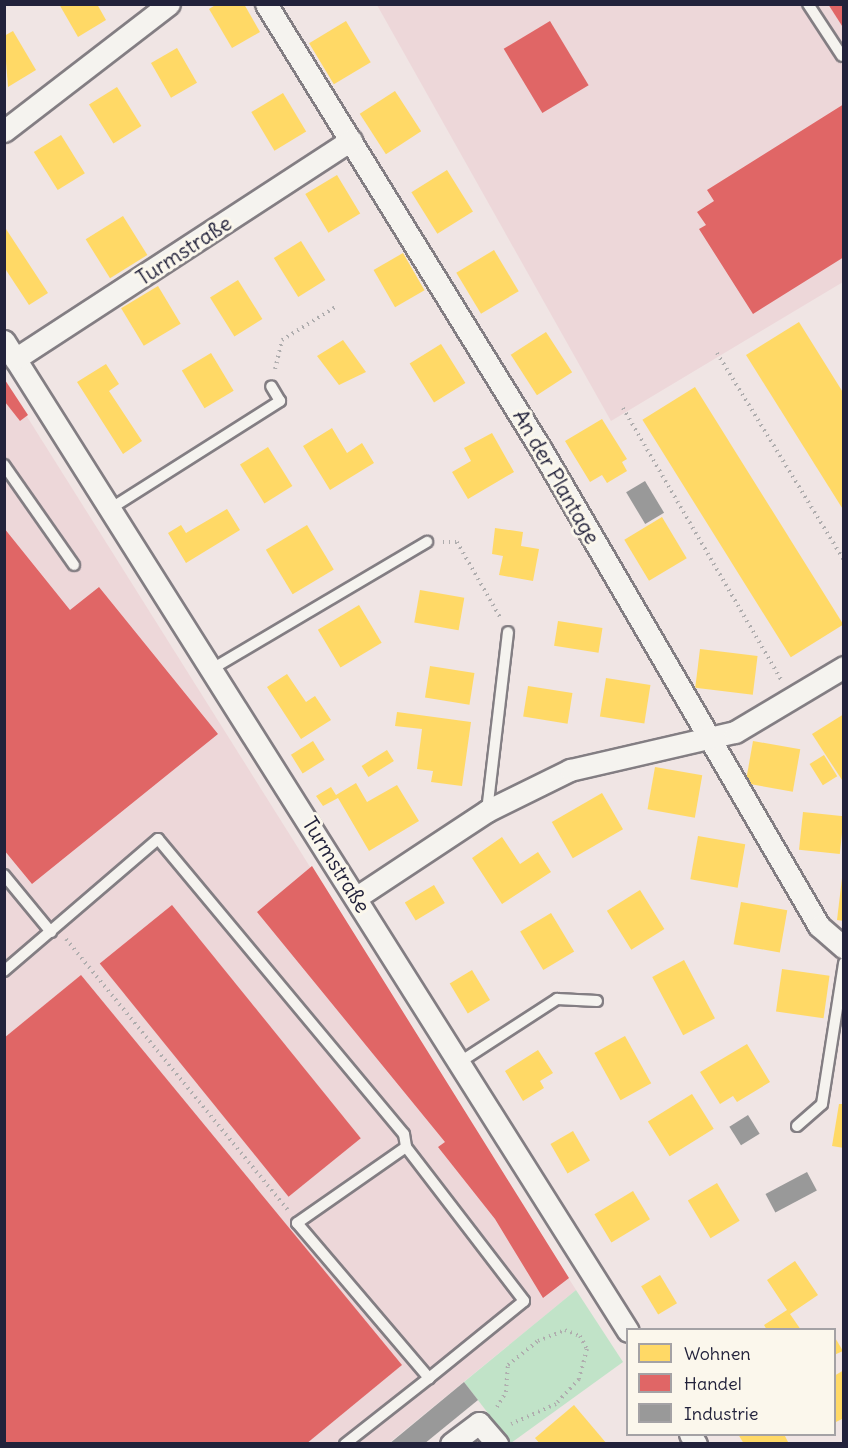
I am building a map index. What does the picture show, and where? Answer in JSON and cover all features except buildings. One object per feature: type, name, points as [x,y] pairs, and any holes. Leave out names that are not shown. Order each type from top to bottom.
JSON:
[{"type":"street","points":[[4,131],[169,4]]},
{"type":"street","name":"An der Plantage","points":[[266,4],[542,451],[706,738],[819,927],[843,948]]},
{"type":"street","name":"Turmstraße","points":[[351,140],[10,350],[113,507],[626,1329]]},
{"type":"street","points":[[357,897],[487,811],[570,770],[735,732],[792,700],[843,667]]},
{"type":"street","points":[[451,1443],[479,1422],[497,1434]]},
{"type":"lane","points":[[808,4],[842,56]]},
{"type":"lane","points":[[113,507],[280,401],[271,386]]},
{"type":"lane","points":[[4,465],[74,565]]},
{"type":"lane","points":[[212,669],[427,542]]},
{"type":"lane","points":[[487,811],[508,632]]},
{"type":"lane","points":[[4,972],[158,839],[404,1134],[406,1147],[524,1301],[345,1443]]},
{"type":"lane","points":[[4,875],[54,929]]},
{"type":"lane","points":[[797,1126],[822,1104],[843,963]]},
{"type":"lane","points":[[460,1062],[557,999],[597,1001]]},
{"type":"lane","points":[[406,1147],[297,1223],[429,1378]]},
{"type":"path","points":[[271,386],[282,340],[337,306]]},
{"type":"path","points":[[717,353],[843,561]]},
{"type":"path","points":[[623,408],[792,700]]},
{"type":"path","points":[[427,542],[457,542],[508,632]]},
{"type":"path","points":[[54,929],[297,1223]]},
{"type":"path","points":[[565,1330],[579,1336],[587,1349],[579,1379],[540,1415],[497,1434],[497,1405],[506,1392],[508,1365],[538,1341],[565,1330]]},
{"type":"shaded area","points":[[377,5],[843,5],[843,282],[611,421]]},
{"type":"shaded area","points":[[4,380],[576,1290],[389,1443],[5,1443]]},
{"type":"green space","points":[[576,1290],[623,1362],[511,1443],[464,1382]]}]
